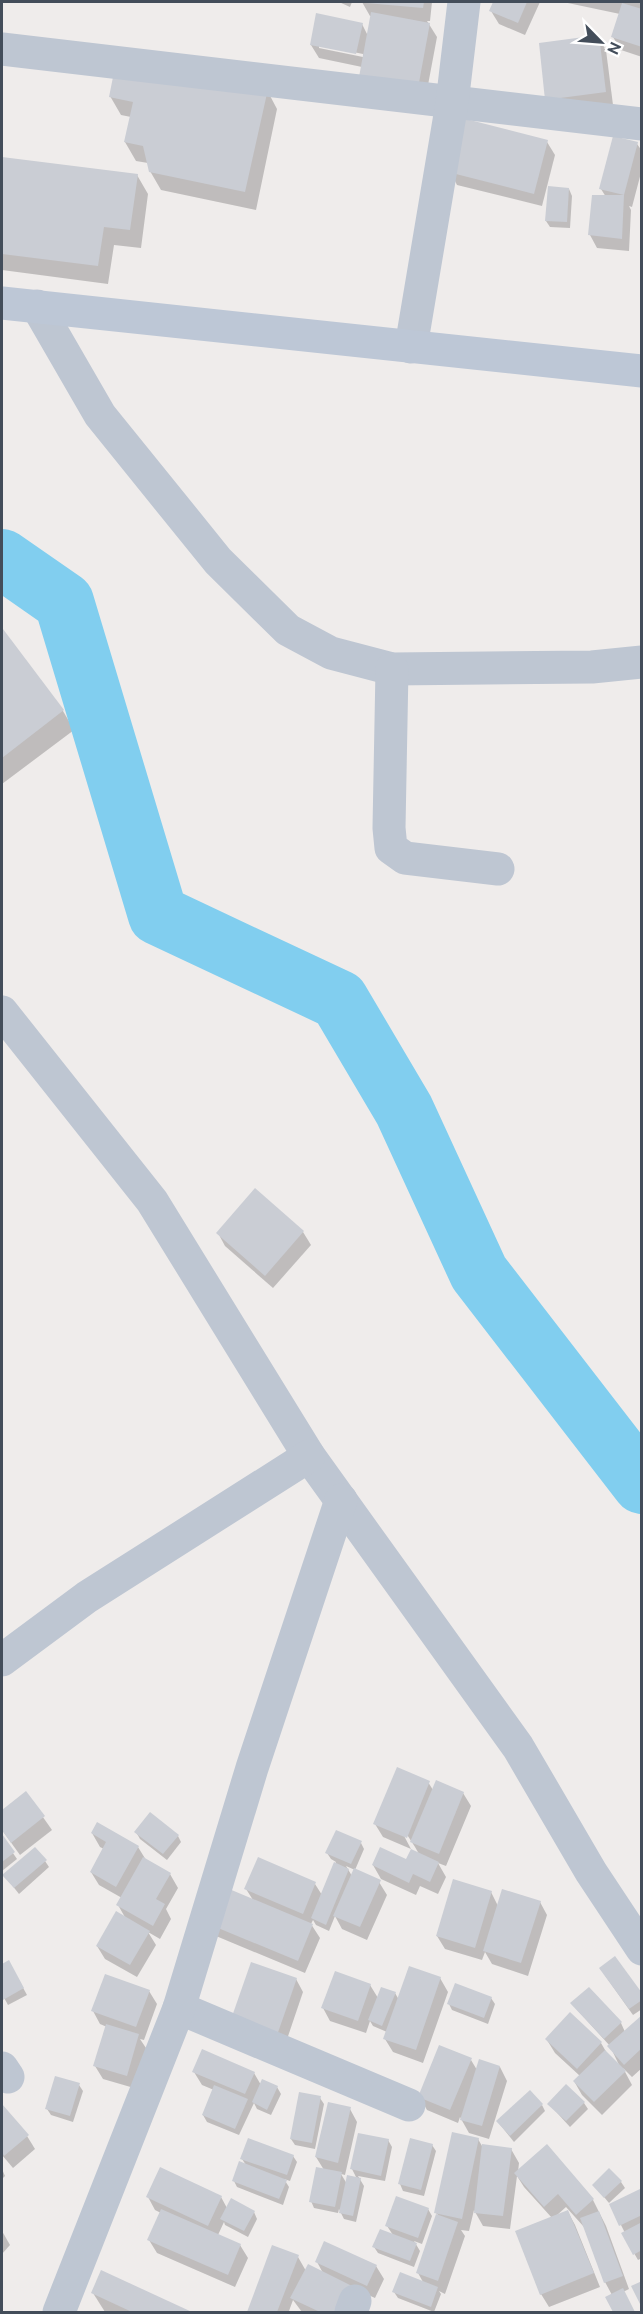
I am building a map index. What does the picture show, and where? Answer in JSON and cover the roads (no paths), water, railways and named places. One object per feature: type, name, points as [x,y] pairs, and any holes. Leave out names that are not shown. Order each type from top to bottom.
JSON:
[{"type":"main road","points":[[2,303],[642,371]]},
{"type":"street","points":[[411,347],[452,103],[464,2]]},
{"type":"street","points":[[2,49],[642,124]]},
{"type":"street","points":[[38,306],[100,415],[218,561],[288,630],[331,653],[392,669],[592,667],[642,662]]},
{"type":"street","points":[[392,669],[389,828],[391,848],[405,858],[498,869]]},
{"type":"street","points":[[2,1012],[152,1201],[309,1456],[518,1748],[591,1872],[642,1949]]},
{"type":"street","points":[[2,1660],[87,1597],[309,1456]]},
{"type":"street","points":[[58,2313],[179,2007],[252,1768],[341,1500]]},
{"type":"street","points":[[179,2007],[409,2104]]},
{"type":"waterway","points":[[2,559],[64,602],[158,915],[339,1000],[404,1110],[479,1273],[642,1484]]}]
